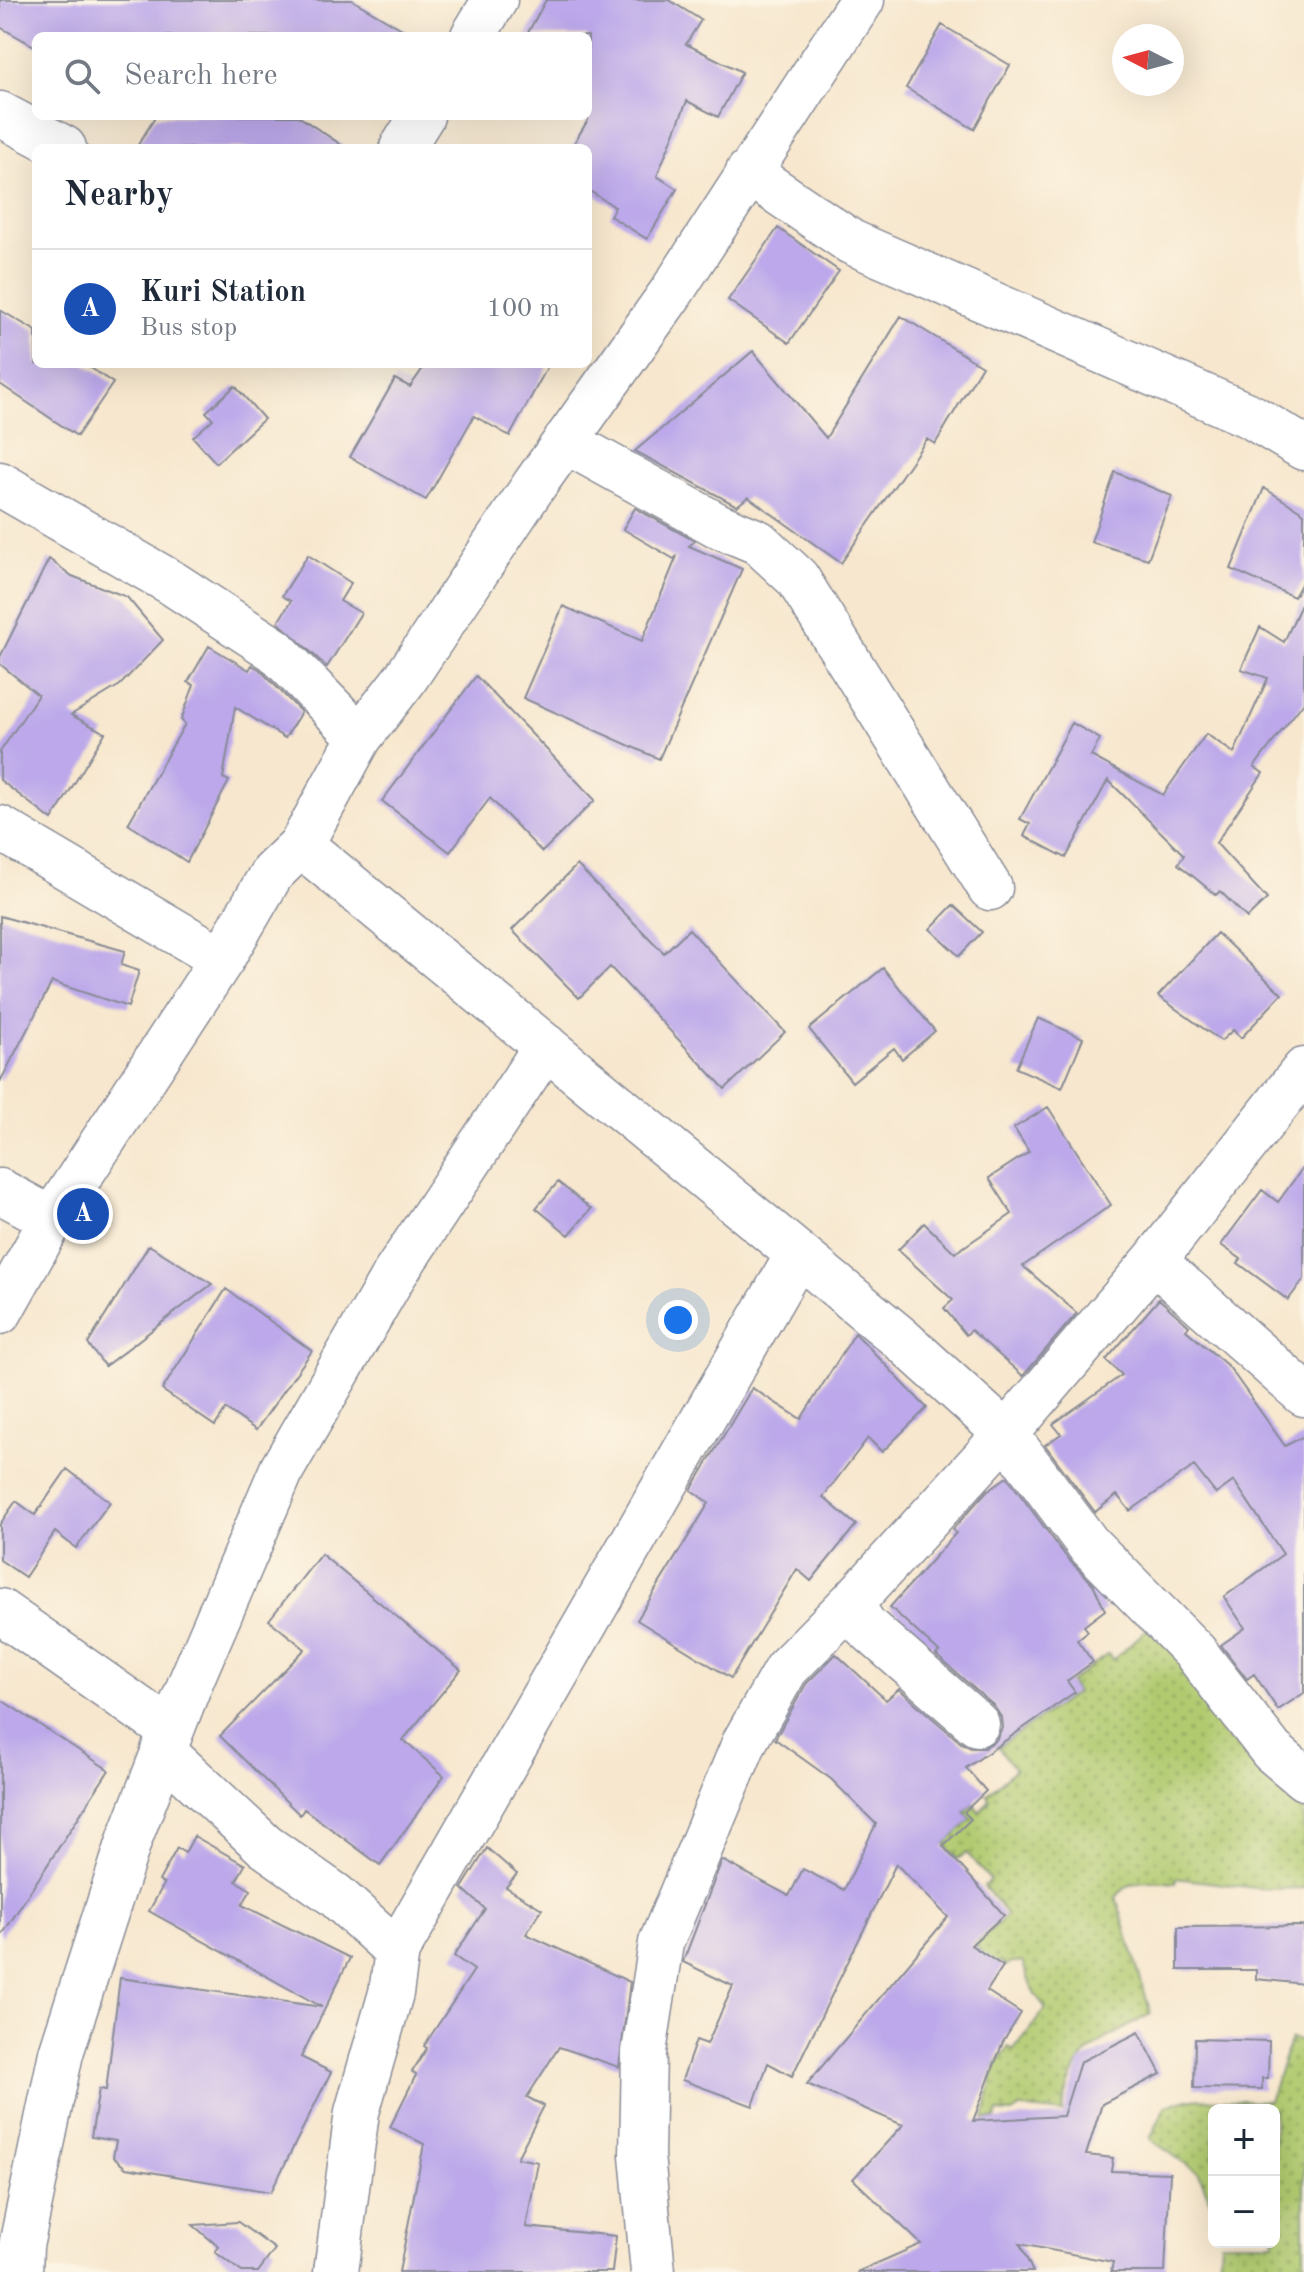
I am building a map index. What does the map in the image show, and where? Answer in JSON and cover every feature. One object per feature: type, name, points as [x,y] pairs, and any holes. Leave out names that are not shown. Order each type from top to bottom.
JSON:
[{"type":"street","points":[[475,32],[495,0]]},
{"type":"street","points":[[0,1312],[52,1219],[222,959],[272,873],[301,845],[360,737],[405,679],[565,441],[671,293],[862,0]]},
{"type":"street","points":[[0,114],[56,144]]},
{"type":"street","points":[[404,144],[420,120]]},
{"type":"street","points":[[748,172],[851,242],[1252,417],[1304,448]]},
{"type":"street","points":[[565,441],[717,525],[758,542],[797,578],[990,888]]},
{"type":"street","points":[[0,484],[172,583],[275,650],[360,737]]},
{"type":"street","points":[[0,828],[222,959]]},
{"type":"street","points":[[301,845],[900,1338],[1006,1434],[1088,1544],[1195,1652],[1272,1751],[1304,1778]]},
{"type":"street","points":[[20,2272],[21,2246],[61,2053],[130,1838],[167,1741],[282,1469],[394,1275],[546,1046]]},
{"type":"street","points":[[653,2272],[642,2155],[644,2052],[661,1943],[745,1741],[786,1669],[856,1598],[1006,1434],[1154,1261],[1304,1070]]},
{"type":"street","points":[[0,1191],[52,1219]]},
{"type":"street","points":[[336,2272],[357,2112],[388,2004],[397,1951],[798,1254]]},
{"type":"street","points":[[1154,1261],[1304,1394]]},
{"type":"street","points":[[856,1598],[856,1612],[865,1626],[977,1724]]},
{"type":"street","points":[[0,1611],[167,1741],[265,1846],[335,1895],[397,1951]]},
{"type":"green space","points":[[1153,1624],[1304,1789],[1304,1888],[1264,1889],[1176,1878],[1175,1883],[1142,1881],[1123,1890],[1116,1897],[1151,2014],[1102,2041],[1081,2060],[1073,2074],[1062,2113],[1020,2108],[1012,2113],[998,2112],[996,2119],[984,2119],[996,2064],[1008,2047],[1014,2050],[1046,2008],[1034,1993],[1022,1962],[1011,1962],[1006,1966],[1001,1961],[993,1967],[975,1945],[1007,1915],[984,1886],[990,1880],[967,1853],[957,1859],[945,1844],[971,1819],[965,1812],[973,1804],[980,1812],[990,1800],[987,1795],[1015,1769],[998,1747],[1076,1693],[1070,1682],[1108,1654],[1113,1660]]},
{"type":"green space","points":[[1291,2039],[1304,2042],[1304,2272],[1219,2272],[1221,2248],[1280,2248],[1280,2104],[1208,2104],[1208,2196],[1199,2173],[1150,2139],[1166,2106],[1187,2099],[1269,2101]]},
{"type":"building","points":[[0,0],[352,0],[407,32],[32,32],[32,45],[0,27]]},
{"type":"building","points":[[546,0],[669,0],[701,20],[686,44],[742,72],[718,117],[687,101],[657,176],[677,189],[647,239],[610,216],[615,207],[592,193],[592,144],[573,144],[588,120],[592,120],[592,32],[528,32]]},
{"type":"building","points":[[942,25],[1010,65],[974,129],[906,88]]},
{"type":"building","points":[[154,120],[304,120],[340,144],[138,144]]},
{"type":"building","points":[[778,228],[839,271],[789,343],[728,300]]},
{"type":"building","points":[[0,310],[32,329],[32,368],[91,368],[113,383],[77,436],[0,384]]},
{"type":"building","points":[[901,316],[982,366],[935,444],[927,439],[841,563],[748,497],[737,506],[635,451],[753,351],[826,438]]},
{"type":"building","points":[[423,368],[547,368],[510,436],[474,416],[426,500],[350,457],[395,379],[410,387]]},
{"type":"building","points":[[235,386],[264,419],[216,463],[193,437],[213,419],[206,412]]},
{"type":"building","points":[[1115,472],[1172,496],[1148,559],[1091,542]]},
{"type":"building","points":[[1264,488],[1304,513],[1304,579],[1294,597],[1231,569]]},
{"type":"building","points":[[635,508],[695,541],[689,546],[742,569],[659,759],[523,698],[563,606],[642,641],[677,556],[674,559],[623,529]]},
{"type":"building","points":[[308,555],[351,583],[340,601],[361,613],[327,667],[278,622],[291,601],[282,596]]},
{"type":"building","points":[[49,559],[72,576],[127,597],[163,640],[120,685],[71,715],[105,733],[52,820],[0,780],[0,752],[38,695],[0,664],[0,657]]},
{"type":"building","points":[[1304,598],[1304,702],[1254,767],[1263,773],[1216,843],[1267,899],[1247,918],[1220,891],[1216,895],[1178,864],[1184,855],[1108,780],[1066,858],[1024,836],[1030,824],[1020,819],[1072,723],[1100,739],[1091,756],[1163,795],[1206,734],[1234,753],[1268,678],[1241,669],[1260,627],[1284,642]]},
{"type":"building","points":[[209,646],[249,670],[252,665],[259,669],[301,712],[285,738],[235,707],[223,778],[229,781],[187,862],[128,824],[185,724],[181,720],[194,685],[188,682]]},
{"type":"building","points":[[476,676],[595,800],[542,852],[490,798],[450,852],[382,801]]},
{"type":"building","points":[[577,865],[664,953],[689,929],[785,1032],[725,1089],[610,967],[579,998],[512,930]]},
{"type":"building","points":[[953,905],[982,932],[959,956],[930,929]]},
{"type":"building","points":[[0,916],[125,951],[121,965],[139,971],[128,1007],[52,982],[0,1082]]},
{"type":"building","points":[[1217,933],[1282,994],[1241,1038],[1233,1030],[1221,1041],[1158,996]]},
{"type":"building","points":[[883,968],[935,1031],[902,1059],[894,1048],[852,1082],[809,1029]]},
{"type":"building","points":[[1038,1018],[1083,1038],[1062,1088],[1016,1068]]},
{"type":"building","points":[[1048,1107],[1111,1205],[1023,1266],[1077,1313],[1023,1376],[971,1330],[966,1335],[944,1308],[953,1300],[898,1250],[924,1223],[955,1253],[1012,1214],[989,1178],[1029,1152],[1014,1128]]},
{"type":"building","points":[[1304,1166],[1304,1279],[1288,1300],[1238,1263],[1241,1259],[1221,1245],[1262,1190],[1278,1202]]},
{"type":"building","points":[[558,1182],[591,1209],[569,1235],[536,1208]]},
{"type":"building","points":[[149,1245],[212,1284],[105,1366],[88,1344]]},
{"type":"building","points":[[226,1289],[312,1351],[256,1430],[226,1409],[215,1426],[162,1390]]},
{"type":"building","points":[[1159,1299],[1189,1326],[1186,1330],[1229,1367],[1285,1446],[1304,1436],[1304,1693],[1278,1710],[1254,1674],[1247,1679],[1221,1645],[1245,1628],[1224,1597],[1283,1554],[1234,1481],[1216,1494],[1194,1466],[1130,1511],[1117,1495],[1095,1512],[1045,1445],[1061,1434],[1053,1424],[1122,1375],[1106,1360]]},
{"type":"building","points":[[855,1333],[927,1408],[882,1452],[868,1438],[823,1497],[856,1525],[811,1581],[797,1569],[731,1678],[637,1620],[709,1503],[691,1490],[752,1388],[801,1419]]},
{"type":"building","points":[[67,1469],[110,1502],[76,1548],[55,1532],[25,1577],[0,1560],[0,1524],[16,1501],[35,1515]]},
{"type":"building","points":[[1007,1477],[1068,1559],[1093,1584],[1105,1610],[1084,1626],[1088,1631],[1077,1640],[1093,1662],[1067,1681],[1075,1692],[966,1768],[986,1791],[964,1812],[971,1819],[943,1846],[1004,1915],[971,1945],[1003,1966],[987,1991],[1021,2013],[1003,2042],[973,2121],[1063,2116],[1080,2062],[1139,2032],[1161,2074],[1102,2104],[1086,2155],[1113,2158],[1111,2171],[1170,2173],[1165,2272],[1111,2272],[1113,2262],[1020,2244],[1033,2272],[857,2272],[921,2244],[853,2179],[903,2125],[807,2084],[948,1917],[896,1864],[792,2076],[768,2063],[753,2106],[682,2080],[696,2040],[707,2044],[733,1986],[683,1962],[722,1860],[789,1896],[803,1869],[844,1890],[876,1824],[831,1779],[775,1739],[806,1684],[836,1654],[886,1700],[899,1689],[961,1743],[971,1748],[984,1748],[996,1740],[1002,1728],[1001,1717],[994,1706],[936,1655],[939,1652],[890,1607],[956,1533],[953,1529],[987,1491]]},
{"type":"building","points":[[321,1554],[461,1670],[403,1740],[444,1776],[380,1865],[304,1809],[300,1815],[220,1736],[305,1649],[269,1620]]},
{"type":"building","points":[[0,1699],[109,1770],[0,1938]]},
{"type":"building","points":[[194,1836],[245,1865],[236,1881],[251,1890],[242,1905],[350,1958],[301,2057],[331,2072],[271,2192],[126,2168],[113,2157],[116,2141],[91,2137],[99,2089],[106,2090],[120,1978],[322,2007],[149,1911],[164,1884],[159,1881],[177,1848],[185,1853]]},
{"type":"building","points":[[487,1848],[517,1874],[506,1887],[542,1909],[526,1934],[630,1982],[619,2067],[559,2047],[527,2097],[544,2106],[517,2158],[538,2162],[526,2227],[616,2236],[612,2272],[399,2272],[424,2144],[390,2127],[416,2075],[412,2072],[427,2048],[424,2046],[474,1970],[454,1956],[485,1909],[462,1888]]},
{"type":"building","points":[[1304,1926],[1304,1984],[1256,1979],[1256,1970],[1178,1970],[1178,1927]]},
{"type":"building","points":[[1195,2039],[1269,2041],[1268,2078],[1262,2078],[1262,2089],[1194,2088]]},
{"type":"building","points":[[238,2222],[275,2249],[258,2272],[242,2272],[215,2252],[219,2247],[193,2225]]},
{"type":"place","name":"Kuri Station","points":[[83,1214]]}]
